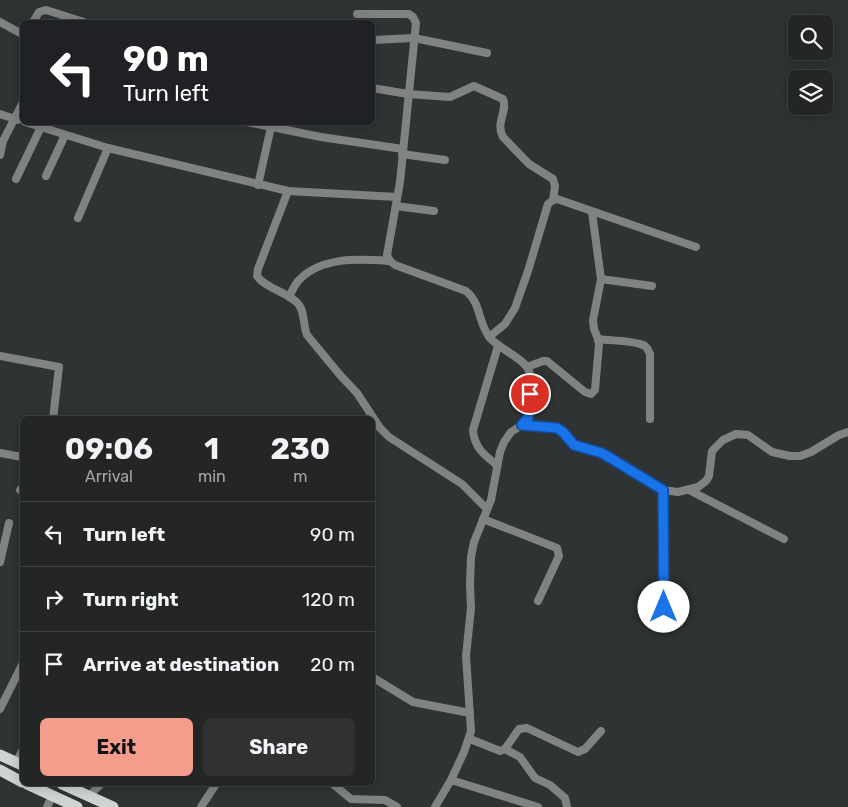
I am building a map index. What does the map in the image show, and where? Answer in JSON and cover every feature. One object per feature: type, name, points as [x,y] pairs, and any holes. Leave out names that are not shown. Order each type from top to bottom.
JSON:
[{"type":"main road","points":[[0,754],[18,763]]},
{"type":"main road","points":[[0,770],[20,781]]},
{"type":"main road","points":[[31,786],[76,807]]},
{"type":"main road","points":[[66,786],[113,807]]},
{"type":"street","points":[[34,20],[38,12],[46,10],[78,20]]},
{"type":"street","points":[[357,14],[409,14],[415,20],[403,152],[387,255],[395,265],[466,292],[473,297],[482,328],[498,346],[527,367],[530,379],[528,418],[507,436],[500,452],[496,479],[474,542],[471,557],[470,584],[472,608],[466,656],[470,739],[451,780],[435,807]]},
{"type":"street","points":[[0,22],[20,33]]},
{"type":"street","points":[[375,40],[414,38],[487,53]]},
{"type":"street","points":[[375,88],[408,94],[450,97],[474,86],[503,99],[504,107],[500,124],[503,137],[529,164],[553,179],[555,186],[553,200]]},
{"type":"street","points":[[0,155],[3,141],[20,108]]},
{"type":"street","points":[[0,114],[20,121]]},
{"type":"street","points":[[32,125],[108,148],[288,191],[397,197]]},
{"type":"street","points":[[261,125],[445,160]]},
{"type":"street","points":[[258,185],[271,127]]},
{"type":"street","points":[[16,178],[41,128]]},
{"type":"street","points":[[46,176],[65,135]]},
{"type":"street","points":[[78,218],[108,148]]},
{"type":"street","points":[[288,191],[257,276],[263,282],[298,303],[301,308],[307,335],[358,393],[372,416]]},
{"type":"street","points":[[489,337],[505,324],[515,308],[548,204],[553,200],[557,199],[696,247]]},
{"type":"street","points":[[396,206],[434,210]]},
{"type":"street","points":[[527,367],[547,361],[581,390],[591,394],[595,390],[598,339],[593,320],[601,279],[592,212]]},
{"type":"street","points":[[289,297],[298,281],[307,273],[324,265],[353,260],[390,261]]},
{"type":"street","points":[[601,279],[652,286]]},
{"type":"street","points":[[598,339],[636,343],[648,348],[650,354],[650,419]]},
{"type":"street","points":[[497,464],[480,451],[474,437],[474,430],[498,346]]},
{"type":"street","points":[[0,356],[59,367],[53,416]]},
{"type":"street","points":[[375,420],[389,437],[462,484],[487,509]]},
{"type":"street","points":[[522,425],[557,428],[574,445],[602,453],[663,490],[678,492],[698,487],[706,481],[709,476],[712,451],[723,440],[736,434],[748,435],[772,452],[800,456],[811,452],[839,434],[848,432]]},
{"type":"street","points":[[0,453],[20,457]]},
{"type":"street","points":[[663,490],[664,607]]},
{"type":"street","points":[[689,490],[784,539]]},
{"type":"street","points":[[483,519],[557,548],[559,556],[538,601]]},
{"type":"street","points":[[0,562],[10,523]]},
{"type":"street","points":[[0,709],[20,669]]},
{"type":"street","points":[[375,679],[413,702],[470,713]]},
{"type":"street","points":[[470,739],[500,751],[505,749],[514,733],[523,728],[578,752],[585,750],[601,731]]},
{"type":"street","points":[[505,749],[520,756],[534,778],[550,785],[565,798],[568,807]]},
{"type":"street","points":[[451,780],[538,807]]},
{"type":"street","points":[[89,796],[99,786]]},
{"type":"street","points":[[201,807],[215,786]]},
{"type":"street","points":[[335,786],[351,799],[385,800],[397,807]]},
{"type":"street","points":[[47,807],[52,796]]},
{"type":"route","points":[[530,394],[528,418],[522,425],[557,428],[563,432],[572,444],[579,448],[602,453],[663,490],[664,607]]}]
